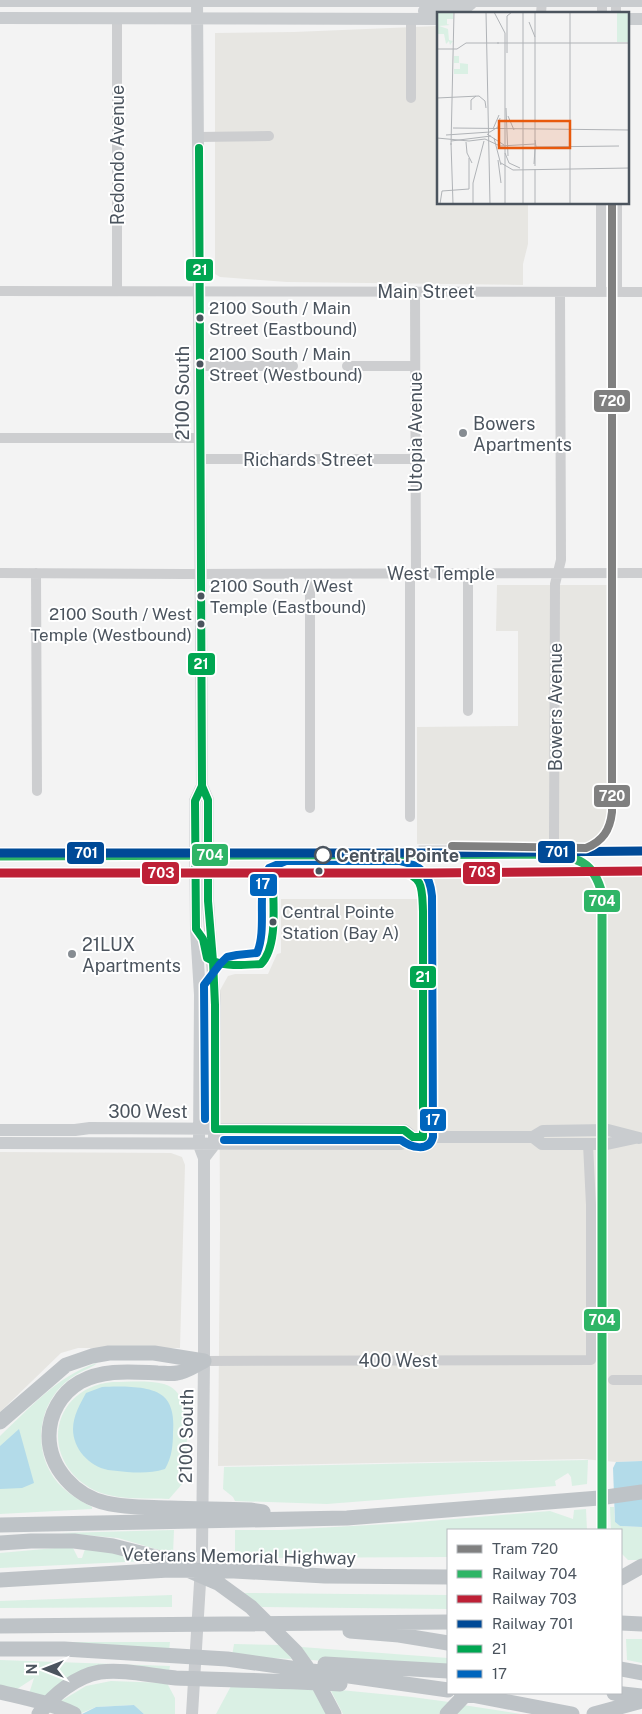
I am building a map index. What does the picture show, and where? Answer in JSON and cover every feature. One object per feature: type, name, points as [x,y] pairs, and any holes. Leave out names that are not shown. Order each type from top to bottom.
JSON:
[{"type":"highway","points":[[0,1422],[66,1365],[92,1356],[109,1353],[154,1353],[204,1361]]},
{"type":"highway","points":[[179,1514],[108,1504],[94,1500],[82,1493],[66,1480],[55,1464],[50,1445],[50,1425],[56,1408],[64,1396],[75,1385],[92,1377],[115,1372],[178,1373],[204,1361]]},
{"type":"highway","points":[[599,1498],[642,1487]]},
{"type":"highway","points":[[0,1525],[179,1514],[231,1515],[250,1510],[317,1519],[599,1498],[642,1492]]},
{"type":"highway","points":[[599,1498],[642,1498]]},
{"type":"highway","points":[[0,1549],[67,1541]]},
{"type":"highway","points":[[0,1543],[67,1541],[113,1546],[147,1554],[218,1582],[251,1607],[296,1652],[316,1680],[334,1714]]},
{"type":"highway","points":[[622,1578],[642,1566]]},
{"type":"highway","name":"Veterans Memorial Highway","points":[[0,1580],[170,1570],[325,1576],[447,1578]]},
{"type":"highway","points":[[622,1578],[642,1578]]},
{"type":"highway","points":[[0,1626],[155,1623],[447,1622]]},
{"type":"highway","points":[[238,1623],[399,1635],[447,1643]]},
{"type":"highway","points":[[622,1623],[642,1624]]},
{"type":"highway","points":[[0,1650],[64,1649],[447,1671]]},
{"type":"highway","points":[[251,1661],[447,1690]]},
{"type":"highway","points":[[622,1669],[642,1673]]},
{"type":"highway","points":[[39,1714],[51,1698],[85,1677],[100,1672],[120,1672],[174,1678],[447,1690]]},
{"type":"highway","points":[[2,1693],[42,1702],[74,1714]]},
{"type":"highway","points":[[465,1694],[572,1714]]},
{"type":"highway","points":[[447,1714],[466,1694]]},
{"type":"highway","points":[[622,1694],[642,1696]]},
{"type":"highway","points":[[594,1714],[642,1701]]},
{"type":"main road","name":"2100 South","points":[[197,0],[202,786],[208,800],[208,901],[215,1005],[214,1145]]},
{"type":"main road","points":[[0,1],[436,0],[602,7],[616,7],[642,1]]},
{"type":"main road","points":[[411,19],[418,11],[459,10],[468,8],[473,1]]},
{"type":"main road","points":[[0,18],[437,19]]},
{"type":"main road","name":"2100 South","points":[[192,1714],[202,1550],[204,1158],[199,1145],[200,985],[196,922],[195,801],[202,786]]},
{"type":"main road","name":"300 West","points":[[0,1130],[76,1130],[90,1128],[404,1130],[418,1137]]},
{"type":"main road","name":"300 West","points":[[0,1143],[199,1145],[402,1144],[418,1137],[533,1137],[543,1130],[608,1130],[640,1138]]},
{"type":"main road","name":"300 West","points":[[533,1137],[542,1144],[607,1144],[640,1138]]},
{"type":"main road","points":[[204,1158],[214,1145]]},
{"type":"street","name":"Redondo Avenue","points":[[116,18],[118,291]]},
{"type":"street","points":[[411,19],[411,98]]},
{"type":"street","points":[[198,137],[269,136]]},
{"type":"street","points":[[601,205],[601,292]]},
{"type":"street","points":[[617,205],[617,292]]},
{"type":"street","name":"Main Street","points":[[0,291],[642,292]]},
{"type":"street","name":"Utopia Avenue","points":[[410,816],[415,459],[415,291]]},
{"type":"street","name":"Bowers Avenue","points":[[554,840],[555,584],[561,560],[560,292]]},
{"type":"street","points":[[200,366],[293,366]]},
{"type":"street","points":[[347,366],[415,366]]},
{"type":"street","points":[[0,438],[200,438]]},
{"type":"street","name":"Richards Street","points":[[200,459],[415,459]]},
{"type":"street","name":"West Temple","points":[[0,573],[642,573]]},
{"type":"street","points":[[36,573],[37,791]]},
{"type":"street","points":[[468,573],[468,711]]},
{"type":"street","points":[[310,574],[310,808]]},
{"type":"street","points":[[418,1137],[423,928]]},
{"type":"street","name":"400 West","points":[[204,1361],[591,1360],[591,1205],[588,1144]]},
{"type":"street","points":[[613,1380],[642,1380]]},
{"type":"shaded area","points":[[437,26],[437,205],[528,205],[528,244],[523,264],[523,285],[287,282],[220,277],[215,274],[215,33]]},
{"type":"shaded area","points":[[497,585],[610,585],[610,819],[602,838],[585,846],[417,844],[417,727],[518,726],[518,631],[496,631]]},
{"type":"shaded area","points":[[642,865],[642,1461],[616,1462],[583,1459],[218,1466],[219,992],[228,976],[235,974],[268,974],[277,954],[281,953],[281,899],[417,899],[419,867]]},
{"type":"shaded area","points":[[0,1152],[171,1153],[182,1157],[185,1165],[180,1348],[78,1348],[61,1353],[0,1412]]},
{"type":"green space","points":[[97,1363],[71,1378],[57,1391],[44,1415],[41,1441],[47,1466],[54,1478],[66,1491],[92,1507],[92,1509],[0,1514],[0,1436],[57,1384],[83,1368]]},
{"type":"green space","points":[[113,1382],[164,1384],[174,1389],[180,1397],[186,1418],[186,1465],[183,1466],[183,1483],[169,1499],[119,1497],[99,1492],[90,1488],[74,1475],[63,1459],[58,1442],[59,1425],[65,1410],[76,1396],[92,1387]]},
{"type":"green space","points":[[588,1460],[587,1484],[572,1486],[571,1477],[568,1473],[555,1481],[556,1486],[327,1504],[235,1501],[223,1489],[224,1467]]},
{"type":"green space","points":[[610,1507],[614,1507],[615,1522],[620,1526],[642,1527],[642,1560],[628,1560],[622,1554],[622,1529],[611,1529]]},
{"type":"green space","points":[[586,1509],[587,1529],[447,1529],[447,1557],[235,1558],[235,1530],[281,1530],[406,1523],[550,1511],[573,1519],[574,1510]]},
{"type":"green space","points":[[174,1530],[173,1554],[118,1538],[61,1533]]},
{"type":"green space","points":[[73,1548],[78,1558],[82,1558],[85,1549],[117,1553],[146,1561],[0,1568],[0,1553]]},
{"type":"green space","points":[[244,1593],[447,1595],[447,1609],[262,1607]]},
{"type":"green space","points":[[172,1595],[172,1607],[0,1608],[0,1601]]},
{"type":"green space","points":[[626,1639],[642,1639],[642,1663],[627,1660]]},
{"type":"green space","points":[[0,1642],[170,1642],[169,1652]]},
{"type":"green space","points":[[234,1644],[280,1645],[292,1659],[232,1656]]},
{"type":"green space","points":[[301,1647],[447,1658],[447,1670],[311,1660]]},
{"type":"green space","points":[[0,1660],[170,1666],[169,1671],[116,1669],[39,1699],[28,1697],[34,1678],[11,1693],[0,1691]]},
{"type":"green space","points":[[111,1681],[167,1683],[175,1698],[175,1714],[144,1714],[134,1705],[96,1707],[79,1714],[61,1701],[86,1686]]},
{"type":"green space","points":[[231,1686],[313,1688],[327,1714],[216,1714]]},
{"type":"green space","points":[[330,1689],[449,1702],[439,1714],[343,1714]]},
{"type":"green space","points":[[463,1705],[521,1714],[454,1714]]},
{"type":"water","points":[[102,1387],[142,1388],[158,1392],[166,1399],[173,1417],[173,1442],[172,1451],[165,1469],[142,1473],[108,1470],[95,1465],[83,1456],[74,1436],[74,1419],[86,1393]]},
{"type":"water","points":[[19,1429],[34,1483],[22,1488],[0,1489],[0,1446]]},
{"type":"water","points":[[642,1461],[642,1527],[620,1526],[615,1522],[613,1468],[616,1462]]},
{"type":"water","points":[[134,1705],[144,1714],[82,1714],[96,1707]]},
{"type":"tram line","name":"720","points":[[452,846],[586,848],[597,842],[605,834],[611,818],[612,205]]},
{"type":"tram line","points":[[419,846],[452,846]]},
{"type":"rail line","name":"701","points":[[0,853],[642,851]]},
{"type":"rail line","name":"704","points":[[0,856],[546,854],[575,859],[589,868],[599,883],[602,894],[602,1529]]},
{"type":"rail line","name":"703","points":[[0,873],[642,871]]},
{"type":"transit line","name":"21","points":[[199,148],[202,786]]},
{"type":"transit line","name":"21","points":[[202,786],[208,800],[208,901],[213,961]]},
{"type":"transit line","name":"21","points":[[202,786],[195,801],[196,929],[203,939],[207,958],[213,961]]},
{"type":"transit line","name":"17","points":[[205,1119],[204,985],[227,957],[257,953],[262,932],[263,886],[269,868],[286,861],[400,861],[419,868],[427,876],[432,896],[433,1137],[431,1142],[428,1145],[419,1147],[409,1145],[401,1140],[224,1140]]},
{"type":"transit line","name":"21","points":[[287,871],[399,871],[413,876],[420,885],[423,911],[423,1137],[413,1137],[404,1130],[215,1129],[213,961],[230,965],[261,964],[270,947],[272,936],[274,913],[273,881],[276,875],[287,871]]},
{"type":"place","name":"2100 South / Main Street (Eastbound)","points":[[200,318]]},
{"type":"place","name":"2100 South / Main Street (Westbound)","points":[[200,364]]},
{"type":"place","name":"Bowers Apartments","points":[[463,433]]},
{"type":"place","name":"2100 South / West Temple (Eastbound)","points":[[201,596]]},
{"type":"place","name":"2100 South / West Temple (Westbound)","points":[[201,624]]},
{"type":"place","name":"Central Pointe","points":[[323,855]]},
{"type":"place","name":"Central Pointe Station (Bay A)","points":[[273,922]]},
{"type":"place","name":"21LUX Apartments","points":[[72,954]]}]
